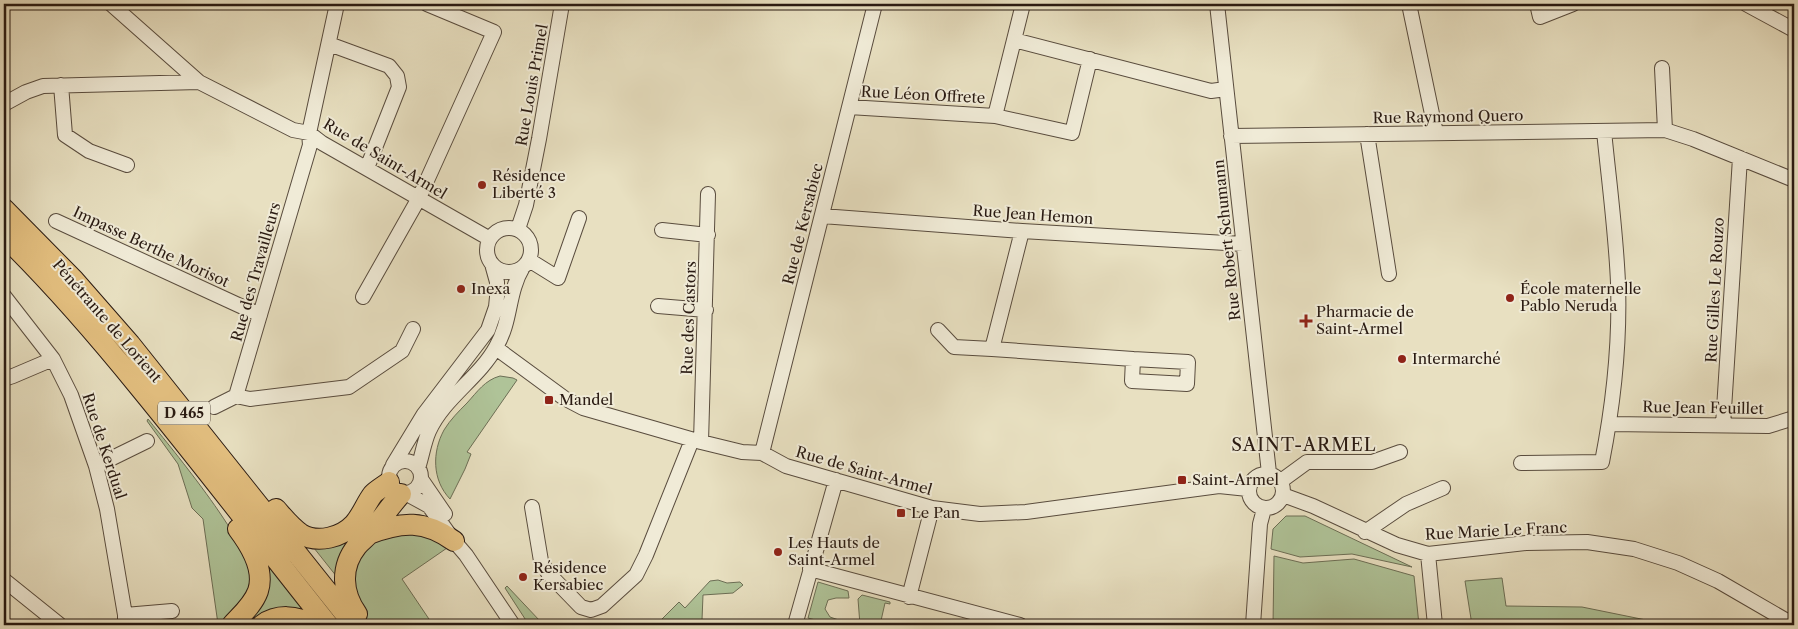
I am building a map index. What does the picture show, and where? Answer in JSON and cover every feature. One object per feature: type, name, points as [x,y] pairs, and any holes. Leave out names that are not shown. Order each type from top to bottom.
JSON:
[{"type":"highway","name":"Pénétrante de Lorient","points":[[4,209],[74,280],[130,344],[354,625]]},
{"type":"highway","name":"Pénétrante de Lorient","points":[[4,236],[76,311],[172,427],[328,625]]},
{"type":"highway","points":[[74,280],[135,341],[178,389],[288,524],[303,535],[321,539],[344,533],[355,523],[374,494],[398,484]]},
{"type":"highway","points":[[76,311],[148,412],[248,543],[255,558],[260,582],[258,592],[247,609],[232,625]]},
{"type":"highway","points":[[366,625],[355,612],[346,594],[344,577],[356,547],[370,534],[398,484]]},
{"type":"highway","points":[[370,534],[394,525],[406,524],[430,527],[440,531],[460,548]]},
{"type":"highway","points":[[262,625],[277,618],[289,617],[300,618],[312,625]]},
{"type":"street","points":[[111,4],[199,82]]},
{"type":"street","name":"Rue des Travailleurs","points":[[236,396],[310,145],[309,133],[337,4]]},
{"type":"street","points":[[363,297],[419,198],[494,32],[427,4]]},
{"type":"street","name":"Rue Louis Primel","points":[[518,229],[526,205],[562,4]]},
{"type":"street","name":"Rue de Kersabiec","points":[[762,453],[875,4]]},
{"type":"street","points":[[995,116],[1023,4]]},
{"type":"street","name":"Rue Robert Schumann","points":[[1217,4],[1243,244],[1277,483]]},
{"type":"street","points":[[1409,4],[1436,133]]},
{"type":"street","points":[[1537,4],[1540,17],[1573,4]]},
{"type":"street","points":[[1746,4],[1794,30]]},
{"type":"street","points":[[1014,40],[1090,58],[1210,91],[1226,89]]},
{"type":"street","points":[[329,44],[389,66],[397,76],[398,87],[367,168]]},
{"type":"street","name":"Rue Léon Offrete","points":[[849,107],[995,116],[1072,133],[1090,58]]},
{"type":"street","points":[[1662,68],[1665,130],[1693,138],[1794,180]]},
{"type":"street","name":"Rue de Saint-Armel","points":[[4,104],[42,86],[199,82],[292,130],[309,133],[317,140],[490,240]]},
{"type":"street","points":[[61,85],[65,135],[89,151],[127,165]]},
{"type":"street","name":"Rue Raymond Quero","points":[[1231,136],[1665,130]]},
{"type":"street","points":[[1521,463],[1602,462],[1609,424],[1616,355],[1618,285],[1604,131]]},
{"type":"street","points":[[1367,134],[1389,274]]},
{"type":"street","name":"Rue Gilles Le Rouzo","points":[[1723,425],[1740,158]]},
{"type":"street","name":"Rue des Castors","points":[[532,507],[541,561],[548,573],[581,607],[591,610],[602,606],[636,575],[697,441],[706,310],[708,194]]},
{"type":"street","name":"Rue Jean Hemon","points":[[822,216],[1022,231],[1243,244]]},
{"type":"street","points":[[526,264],[558,278],[579,218]]},
{"type":"street","name":"Impasse Berthe Morisot","points":[[56,221],[260,315]]},
{"type":"street","points":[[505,228],[518,229],[528,239],[531,246],[526,264],[514,282],[506,326],[496,348],[489,359],[439,416],[430,431],[417,488],[398,484],[424,414],[488,330],[494,314],[497,297],[496,282],[487,252],[490,240],[494,234],[505,228]]},
{"type":"street","points":[[662,230],[708,235]]},
{"type":"street","points":[[992,349],[1022,231]]},
{"type":"street","points":[[492,264],[507,272],[515,271],[526,264]]},
{"type":"street","name":"Rue de Kerdual","points":[[4,296],[53,359],[71,395],[96,466],[107,510],[125,620]]},
{"type":"street","points":[[658,306],[706,310]]},
{"type":"street","points":[[214,407],[236,396],[250,399],[349,387],[402,351],[413,329]]},
{"type":"street","points":[[938,330],[954,347],[1133,359]]},
{"type":"street","name":"Rue de Saint-Armel","points":[[496,348],[564,398],[583,408],[697,441],[742,452],[762,453],[786,466],[932,508],[980,514],[1026,512],[1219,486],[1248,490]]},
{"type":"street","points":[[4,379],[53,359]]},
{"type":"street","name":"Rue Jean Feuillet","points":[[1609,424],[1768,426],[1794,418]]},
{"type":"street","points":[[96,466],[147,440]]},
{"type":"street","points":[[1277,483],[1307,462],[1372,462],[1400,452]]},
{"type":"street","points":[[398,484],[398,462],[409,461],[420,473],[452,524],[460,548]]},
{"type":"street","points":[[1261,474],[1277,483],[1281,500],[1274,507],[1264,508],[1252,502],[1248,490],[1250,483],[1255,477],[1261,474]]},
{"type":"street","points":[[795,625],[836,480]]},
{"type":"street","name":"Rue Marie Le Franc","points":[[1277,483],[1313,506],[1365,532],[1397,545],[1428,554],[1534,543],[1587,542],[1634,549],[1678,563],[1718,581],[1792,620]]},
{"type":"street","points":[[398,484],[430,506],[512,625]]},
{"type":"street","points":[[1365,532],[1406,504],[1443,488]]},
{"type":"street","points":[[909,597],[932,508]]},
{"type":"street","points":[[1254,625],[1260,524],[1264,508]]},
{"type":"street","points":[[1428,554],[1435,625]]},
{"type":"street","points":[[810,569],[909,597],[1020,625]]},
{"type":"street","points":[[4,580],[60,625]]},
{"type":"street","points":[[125,620],[172,611]]},
{"type":"green space","points":[[500,376],[517,380],[467,452],[471,454],[450,499],[437,475],[436,456],[440,439],[449,423],[478,391],[490,380]]},
{"type":"green space","points":[[148,419],[210,499],[241,548],[250,568],[251,586],[226,625],[218,624],[203,519],[192,508],[178,464],[147,421]]},
{"type":"green space","points":[[379,495],[392,498],[337,577],[310,543],[328,542]]},
{"type":"green space","points":[[1286,516],[1305,516],[1412,567],[1352,554],[1300,557],[1271,549],[1273,529]]},
{"type":"green space","points":[[410,529],[451,547],[402,579],[433,625],[372,625],[361,612],[350,573],[371,540]]},
{"type":"green space","points":[[261,552],[311,615],[255,625],[242,625]]},
{"type":"green space","points":[[1274,556],[1303,563],[1354,559],[1414,576],[1419,625],[1273,625]]},
{"type":"green space","points":[[1502,578],[1506,606],[1582,607],[1646,620],[1659,625],[1472,625],[1465,581]]},
{"type":"green space","points":[[718,580],[727,583],[740,582],[743,585],[733,593],[703,595],[702,620],[708,620],[707,625],[656,625],[679,602],[685,608],[710,581]]},
{"type":"green space","points":[[818,582],[848,591],[849,598],[828,600],[825,609],[830,617],[853,625],[834,625],[808,618]]},
{"type":"green space","points":[[507,586],[544,625],[529,625],[505,588]]},
{"type":"green space","points":[[862,595],[890,602],[890,604],[885,603],[880,625],[860,625],[858,599]]},
{"type":"place","name":"Résidence Liberté 3","points":[[482,185]]},
{"type":"place","name":"Inexa","points":[[461,289]]},
{"type":"place","name":"École maternelle Pablo Neruda","points":[[1510,298]]},
{"type":"place","name":"Pharmacie de Saint-Armel","points":[[1306,321]]},
{"type":"place","name":"Intermarché","points":[[1402,359]]},
{"type":"place","name":"Mandel","points":[[549,400]]},
{"type":"place","name":"Saint-Armel","points":[[1182,480]]},
{"type":"place","name":"Le Pan","points":[[901,513]]},
{"type":"place","name":"Les Hauts de Saint-Armel","points":[[778,552]]},
{"type":"place","name":"Résidence Kersabiec","points":[[523,577]]},
{"type":"district","name":"SAINT-ARMEL","points":[[1304,445]]}]
